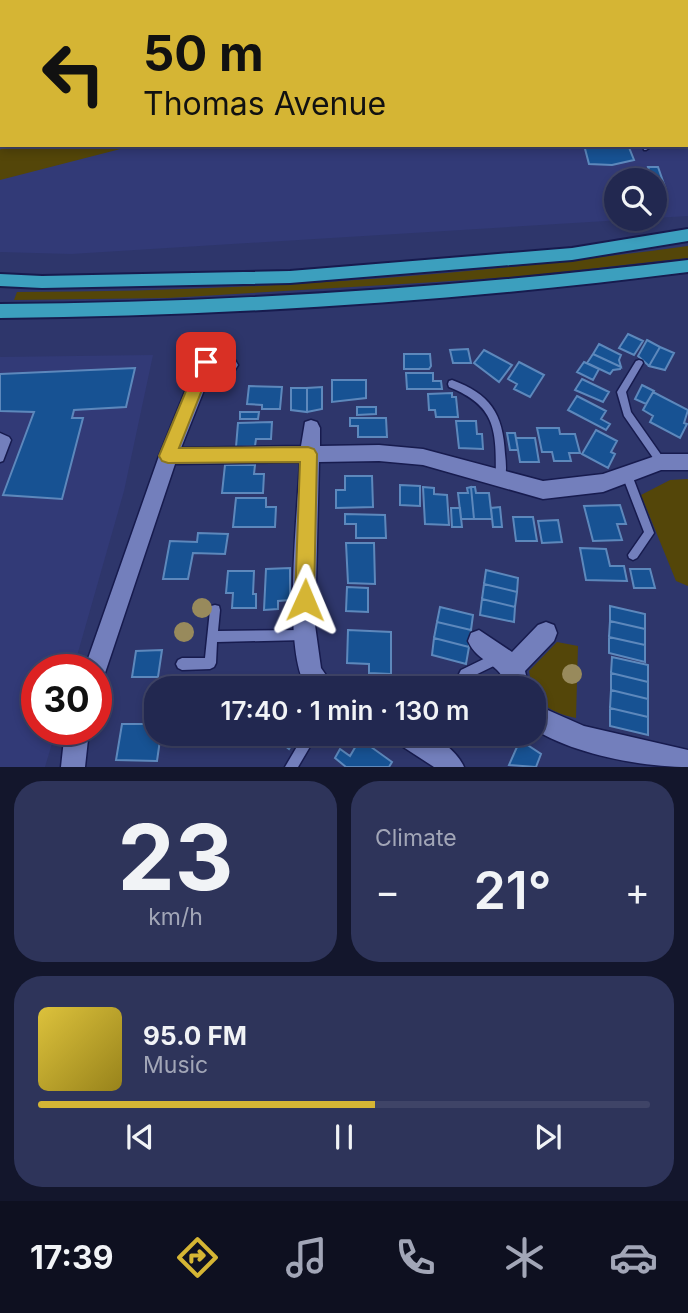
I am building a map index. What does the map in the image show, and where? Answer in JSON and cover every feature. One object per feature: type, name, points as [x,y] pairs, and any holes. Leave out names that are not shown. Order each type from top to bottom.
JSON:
[{"type":"highway","points":[[0,280],[42,282],[290,277],[572,254],[688,235]]},
{"type":"highway","points":[[0,311],[81,311],[244,304],[590,279],[688,265]]},
{"type":"street","points":[[100,654],[168,456],[206,362],[229,365]]},
{"type":"street","points":[[311,428],[308,454],[306,635],[310,673],[313,676]]},
{"type":"street","points":[[168,456],[379,453],[423,457],[543,490],[603,483],[661,462],[688,462]]},
{"type":"street","points":[[480,641],[510,670],[546,633]]},
{"type":"street","points":[[546,725],[564,732],[688,762]]},
{"type":"street","points":[[73,767],[75,745]]},
{"type":"street","points":[[424,746],[452,767]]},
{"type":"lane","points":[[639,363],[621,392],[627,413],[661,462]]},
{"type":"lane","points":[[452,384],[472,390],[483,400],[495,419],[501,445],[501,478]]},
{"type":"lane","points":[[0,438],[6,440],[0,458]]},
{"type":"lane","points":[[627,475],[649,533],[633,555]]},
{"type":"lane","points":[[182,664],[210,663],[215,610]]},
{"type":"lane","points":[[212,637],[306,635]]},
{"type":"lane","points":[[465,674],[510,670]]},
{"type":"lane","points":[[291,767],[304,746]]},
{"type":"shaded area","points":[[0,147],[688,147],[688,216],[667,217],[667,168],[604,168],[604,221],[71,254],[0,252]]},
{"type":"shaded area","points":[[2,147],[128,147],[0,180],[0,150]]},
{"type":"shaded area","points":[[688,246],[688,258],[525,276],[168,298],[14,300],[17,292],[186,289],[437,274]]},
{"type":"shaded area","points":[[153,355],[124,491],[78,654],[21,654],[21,745],[52,745],[45,767],[0,767],[0,357]]},
{"type":"shaded area","points":[[688,479],[688,586],[676,581],[641,495],[670,480]]},
{"type":"shaded area","points":[[557,642],[578,646],[576,718],[546,705],[546,676],[530,676],[529,671]]},
{"type":"building","points":[[585,147],[629,147],[634,160],[612,165],[589,164]]},
{"type":"building","points":[[628,334],[643,341],[634,355],[619,348]]},
{"type":"building","points":[[647,340],[660,347],[649,366],[638,356]]},
{"type":"building","points":[[599,344],[621,355],[621,367],[593,354]]},
{"type":"building","points":[[660,347],[674,353],[665,370],[649,366]]},
{"type":"building","points":[[468,349],[471,363],[453,363],[450,350]]},
{"type":"building","points":[[484,350],[512,365],[499,382],[474,363]]},
{"type":"building","points":[[404,354],[430,354],[431,366],[429,369],[404,369]]},
{"type":"building","points":[[593,354],[621,367],[620,369],[613,370],[610,374],[587,363]]},
{"type":"building","points":[[519,362],[544,375],[530,397],[514,389],[517,384],[508,379]]},
{"type":"building","points":[[584,362],[599,369],[593,380],[577,372]]},
{"type":"building","points":[[135,368],[126,407],[74,410],[72,418],[83,418],[62,499],[3,495],[34,412],[0,411],[0,374]]},
{"type":"building","points":[[406,373],[433,373],[433,381],[441,381],[442,389],[407,389]]},
{"type":"building","points":[[582,379],[609,392],[603,402],[575,390]]},
{"type":"building","points":[[332,380],[366,380],[366,398],[332,402]]},
{"type":"building","points":[[642,385],[654,391],[646,404],[635,399]]},
{"type":"building","points":[[249,386],[282,387],[280,409],[262,409],[262,405],[247,404]]},
{"type":"building","points":[[322,387],[322,409],[307,412],[307,388]]},
{"type":"building","points":[[291,388],[307,388],[307,412],[291,410]]},
{"type":"building","points":[[653,392],[688,410],[684,423],[687,424],[680,438],[650,422],[653,416],[643,410]]},
{"type":"building","points":[[452,393],[452,397],[456,397],[458,417],[436,417],[435,410],[429,410],[428,394]]},
{"type":"building","points":[[577,396],[606,411],[601,419],[610,424],[606,430],[568,410]]},
{"type":"building","points":[[357,407],[376,407],[376,414],[357,415]]},
{"type":"building","points":[[240,412],[259,412],[258,419],[240,419]]},
{"type":"building","points":[[350,418],[386,418],[387,437],[358,437],[358,426],[350,426]]},
{"type":"building","points":[[456,421],[476,421],[477,434],[482,434],[483,449],[459,448]]},
{"type":"building","points":[[272,422],[271,439],[256,439],[255,446],[236,447],[238,423]]},
{"type":"building","points":[[537,428],[559,428],[560,434],[575,434],[580,453],[569,453],[571,461],[554,461],[552,452],[542,452]]},
{"type":"building","points":[[596,430],[617,441],[611,452],[615,454],[608,468],[582,454]]},
{"type":"building","points":[[507,433],[515,433],[518,450],[510,450]]},
{"type":"building","points":[[516,438],[535,438],[539,462],[520,462]]},
{"type":"building","points":[[225,465],[255,465],[254,474],[264,474],[263,493],[222,493]]},
{"type":"building","points":[[345,476],[372,476],[373,507],[336,508],[336,490],[345,490]]},
{"type":"building","points":[[400,485],[420,486],[420,506],[400,505]]},
{"type":"building","points":[[423,487],[434,488],[434,494],[447,495],[449,525],[425,524]]},
{"type":"building","points":[[471,487],[475,487],[476,493],[489,493],[492,519],[474,519]]},
{"type":"building","points":[[471,487],[474,519],[461,519],[458,493],[468,493],[467,488]]},
{"type":"building","points":[[236,498],[266,498],[266,507],[276,507],[275,527],[233,527]]},
{"type":"building","points":[[620,505],[626,524],[617,524],[622,540],[593,541],[584,506]]},
{"type":"building","points":[[500,507],[502,527],[493,527],[491,508]]},
{"type":"building","points":[[451,508],[460,508],[462,527],[452,527]]},
{"type":"building","points":[[345,514],[385,515],[386,538],[356,538],[356,524],[345,524]]},
{"type":"building","points":[[513,517],[533,517],[537,541],[516,541]]},
{"type":"building","points":[[558,520],[562,542],[542,543],[538,521]]},
{"type":"building","points":[[198,533],[228,534],[225,554],[193,553],[188,579],[163,579],[170,541],[197,542]]},
{"type":"building","points":[[346,543],[374,543],[375,584],[348,583]]},
{"type":"building","points":[[580,548],[606,549],[610,566],[624,566],[627,581],[586,580]]},
{"type":"building","points":[[290,568],[290,600],[278,601],[278,609],[264,610],[266,569]]},
{"type":"building","points":[[630,569],[650,569],[655,588],[634,588]]},
{"type":"building","points":[[486,570],[518,578],[517,592],[484,584]]},
{"type":"building","points":[[228,571],[254,571],[253,594],[256,594],[256,608],[232,608],[233,593],[226,593]]},
{"type":"building","points":[[484,584],[517,592],[515,607],[482,599]]},
{"type":"building","points":[[347,587],[368,588],[368,612],[346,611]]},
{"type":"building","points":[[482,599],[515,607],[514,622],[480,615]]},
{"type":"building","points":[[610,606],[645,614],[645,629],[610,621]]},
{"type":"building","points":[[440,607],[473,615],[471,630],[437,622]]},
{"type":"building","points":[[610,621],[645,629],[645,645],[609,637]]},
{"type":"building","points":[[437,622],[471,630],[469,647],[434,638]]},
{"type":"building","points":[[348,630],[391,632],[391,674],[369,673],[369,664],[347,663]]},
{"type":"building","points":[[609,637],[645,645],[645,662],[609,653]]},
{"type":"building","points":[[434,638],[469,647],[466,664],[432,655]]},
{"type":"building","points":[[162,650],[158,676],[132,677],[136,651]]},
{"type":"building","points":[[612,657],[648,665],[648,682],[611,673]]},
{"type":"building","points":[[611,673],[648,682],[648,699],[611,690]]},
{"type":"building","points":[[611,690],[648,699],[648,717],[610,708]]},
{"type":"building","points":[[610,708],[648,717],[648,735],[610,726]]},
{"type":"building","points":[[122,724],[144,724],[144,746],[159,746],[157,761],[116,760]]},
{"type":"building","points":[[356,746],[370,746],[392,762],[389,767],[346,767],[335,758],[340,749],[350,756]]},
{"type":"building","points":[[517,746],[529,746],[541,754],[536,767],[509,765]]},
{"type":"route","points":[[206,362],[168,456],[308,454],[305,600]]}]
